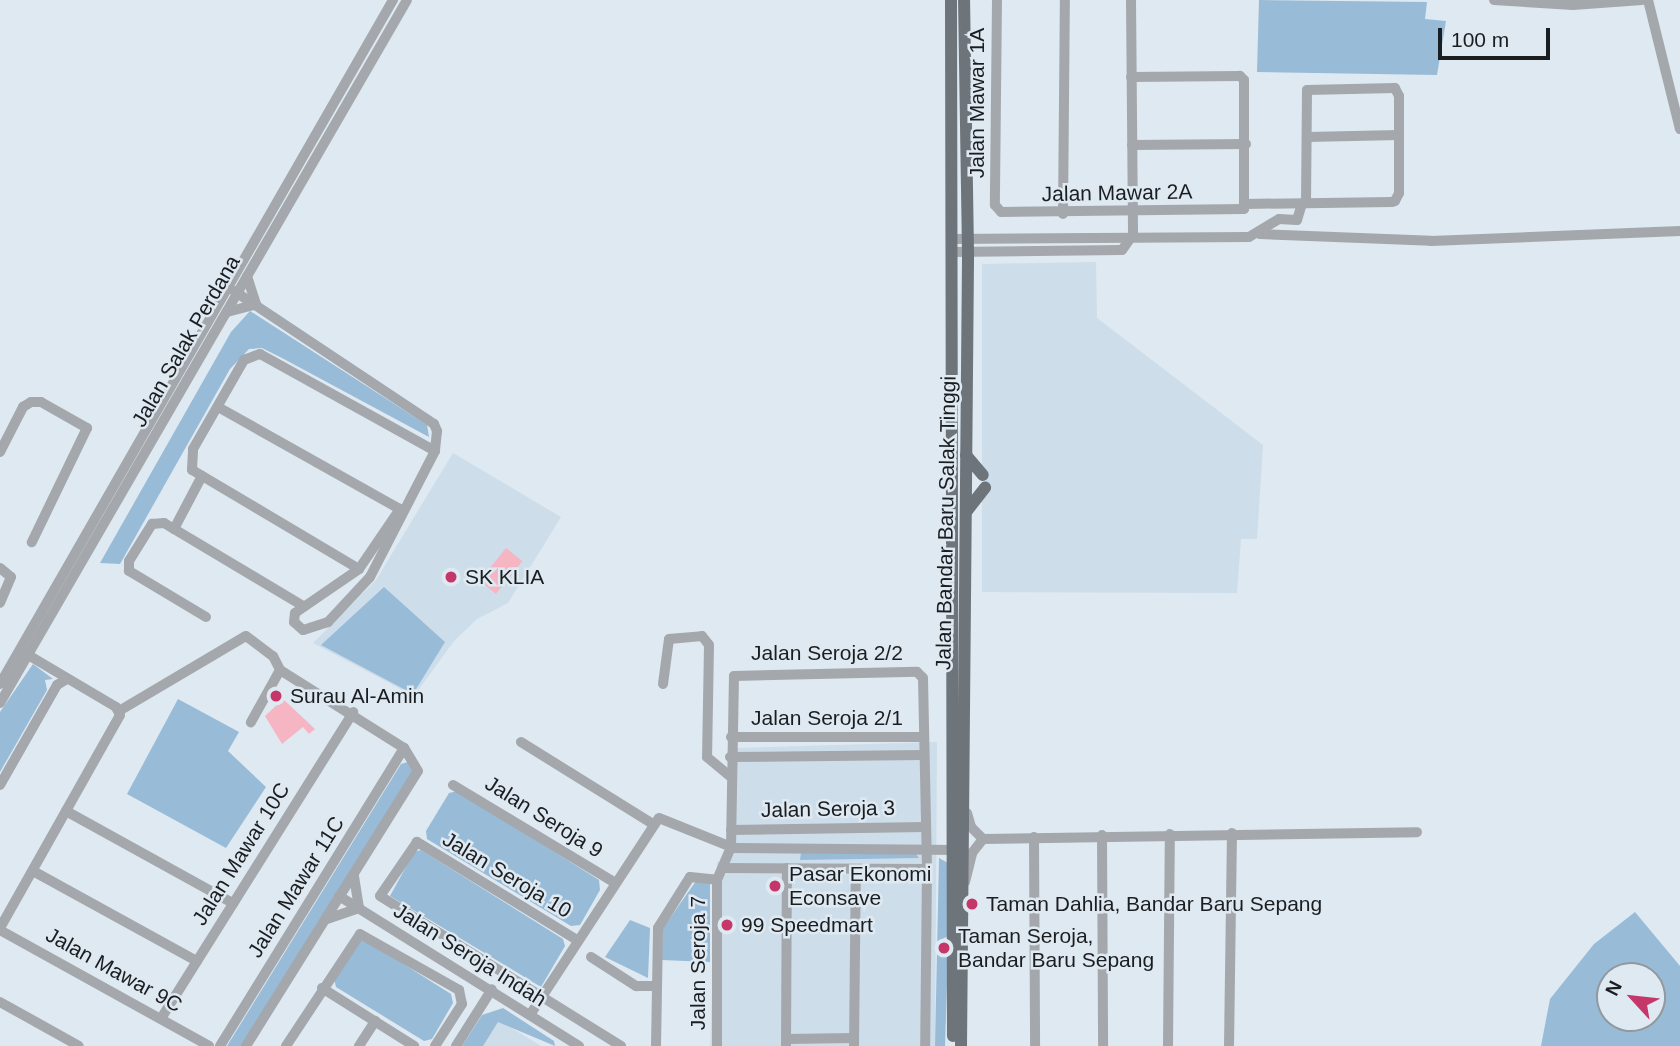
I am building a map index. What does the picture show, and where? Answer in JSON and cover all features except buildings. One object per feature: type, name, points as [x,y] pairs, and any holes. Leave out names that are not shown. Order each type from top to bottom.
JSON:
[{"type":"main road","name":"Jalan Bandar Baru Salak Tinggi","points":[[951,0],[957,850],[953,1046]]},
{"type":"main road","name":"Jalan Bandar Baru Salak Tinggi","points":[[961,1046],[962,895],[957,850],[963,784],[968,252],[964,0]]},
{"type":"main road","points":[[965,513],[984,481],[966,455]]},
{"type":"street","name":"Jalan Salak Perdana","points":[[0,703],[24,652],[227,287],[393,0]]},
{"type":"street","name":"Jalan Salak Perdana","points":[[0,684],[24,652],[228,312],[407,0]]},
{"type":"street","name":"Jalan Mawar 1A","points":[[995,205],[997,0]]},
{"type":"street","points":[[1063,214],[1065,0]]},
{"type":"street","points":[[952,245],[968,252],[1122,250],[1133,235],[1131,0]]},
{"type":"street","points":[[1494,0],[1573,5],[1642,0]]},
{"type":"street","points":[[1648,0],[1680,130]]},
{"type":"street","points":[[349,75],[361,81]]},
{"type":"street","points":[[1131,77],[1240,76],[1246,84],[1245,207]]},
{"type":"street","points":[[1260,234],[1279,219],[1297,220],[1304,204],[1307,137],[1305,94],[1311,88],[1395,88],[1399,135],[1307,137]]},
{"type":"street","name":"Jalan Mawar 2A","points":[[995,205],[1006,214],[1063,214],[1395,201],[1399,135]]},
{"type":"street","points":[[1132,145],[1246,144]]},
{"type":"street","points":[[952,245],[968,238],[1260,234],[1431,241],[1680,231]]},
{"type":"street","points":[[247,275],[256,304]]},
{"type":"street","points":[[227,287],[434,424],[435,451],[359,569],[303,606],[294,622],[309,632],[356,595],[397,526],[400,509]]},
{"type":"street","points":[[228,312],[256,304]]},
{"type":"street","points":[[359,569],[202,476],[189,464],[248,356],[260,354],[435,451]]},
{"type":"street","points":[[0,452],[23,407],[31,402],[41,401],[87,428],[32,542]]},
{"type":"street","points":[[218,408],[400,509]]},
{"type":"street","points":[[174,529],[202,476]]},
{"type":"street","points":[[206,617],[129,571],[129,561],[152,524],[174,529],[303,606]]},
{"type":"street","points":[[0,568],[11,577],[0,603]]},
{"type":"street","points":[[0,929],[118,717],[210,652],[246,636],[273,656],[280,670],[353,712],[404,748],[418,771],[246,1046]]},
{"type":"street","points":[[663,684],[669,639],[702,636],[709,645],[707,757],[730,776]]},
{"type":"street","points":[[24,652],[118,717]]},
{"type":"street","points":[[251,722],[280,670]]},
{"type":"street","name":"Jalan Seroja 2/2","points":[[731,737],[732,684],[738,673],[917,672],[923,678],[922,737]]},
{"type":"street","points":[[0,785],[57,685],[67,680]]},
{"type":"street","name":"Jalan Mawar 10C","points":[[162,1017],[353,712]]},
{"type":"street","points":[[656,1046],[657,928],[690,877],[716,880],[723,868],[731,847],[731,737]]},
{"type":"street","name":"Jalan Seroja 2/1","points":[[731,737],[922,737]]},
{"type":"street","points":[[922,737],[927,850],[925,1046]]},
{"type":"street","points":[[521,742],[651,823]]},
{"type":"street","name":"Jalan Mawar 11C","points":[[220,1046],[404,748]]},
{"type":"street","points":[[730,757],[924,755]]},
{"type":"street","points":[[963,784],[969,824],[983,839],[1417,832]]},
{"type":"street","name":"Jalan Seroja 9","points":[[453,785],[614,882]]},
{"type":"street","points":[[66,811],[233,903]]},
{"type":"street","points":[[530,1015],[651,823],[666,817],[731,847],[957,850]]},
{"type":"street","name":"Jalan Seroja 3","points":[[731,830],[926,827]]},
{"type":"street","points":[[1229,1046],[1232,833]]},
{"type":"street","points":[[1168,1046],[1170,834]]},
{"type":"street","points":[[1102,835],[1103,1046]]},
{"type":"street","points":[[1034,837],[1035,1046]]},
{"type":"street","points":[[962,895],[972,853],[983,839]]},
{"type":"street","name":"Jalan Seroja 10","points":[[541,998],[381,899],[417,842],[577,940]]},
{"type":"street","points":[[723,868],[927,869]]},
{"type":"street","points":[[787,868],[786,1042],[854,1042],[856,869]]},
{"type":"street","points":[[33,870],[197,961]]},
{"type":"street","points":[[324,920],[359,908],[355,872]]},
{"type":"street","name":"Jalan Seroja 7","points":[[716,880],[717,1046]]},
{"type":"street","name":"Jalan Seroja Indah","points":[[339,896],[492,989],[579,1046]]},
{"type":"street","name":"Jalan Mawar 9C","points":[[0,929],[162,1017],[209,1046]]},
{"type":"street","points":[[286,1046],[360,934],[462,996],[435,1046]]},
{"type":"street","points":[[591,957],[636,986],[657,986]]},
{"type":"street","points":[[322,988],[414,1046]]},
{"type":"street","points":[[456,1046],[492,989]]},
{"type":"street","points":[[541,998],[621,1046]]},
{"type":"street","points":[[0,1002],[79,1046]]},
{"type":"street","points":[[359,1046],[374,1021]]},
{"type":"shaded area","points":[[1259,0],[1427,2],[1425,19],[1446,21],[1437,75],[1257,72]]},
{"type":"shaded area","points":[[1096,262],[1097,318],[1263,445],[1257,539],[1241,539],[1237,593],[982,592],[982,264]]},
{"type":"shaded area","points":[[250,311],[427,425],[429,437],[262,348],[249,349],[230,369],[120,564],[100,563],[231,332]]},
{"type":"shaded area","name":"SK KLIA","points":[[453,453],[561,517],[508,603],[477,619],[454,641],[414,696],[313,643],[376,580]]},
{"type":"shaded area","points":[[384,587],[445,642],[413,694],[321,645]]},
{"type":"shaded area","points":[[33,664],[53,679],[45,680],[47,690],[0,772],[0,712]]},
{"type":"shaded area","points":[[178,699],[239,732],[228,751],[266,787],[226,848],[127,794]]},
{"type":"shaded area","points":[[937,742],[935,1046],[710,1046],[717,862],[731,857],[735,748]]},
{"type":"shaded area","points":[[411,761],[416,767],[241,1046],[227,1046],[401,764]]},
{"type":"shaded area","points":[[458,791],[599,880],[600,890],[580,925],[571,926],[427,839],[426,831],[449,793]]},
{"type":"shaded area","points":[[421,850],[563,939],[565,946],[541,987],[390,896],[414,852]]},
{"type":"shaded area","points":[[801,853],[916,854],[919,858],[800,860]]},
{"type":"shaded area","points":[[939,858],[948,863],[948,936],[939,941],[939,952],[948,956],[945,1046],[935,1046]]},
{"type":"shaded area","points":[[696,881],[710,881],[710,962],[661,960],[663,928]]},
{"type":"shaded area","points":[[1635,912],[1680,966],[1680,1046],[1541,1046],[1550,999],[1594,944]]},
{"type":"shaded area","points":[[630,920],[650,928],[648,978],[605,957]]},
{"type":"shaded area","points":[[358,941],[367,941],[451,994],[453,1003],[432,1039],[424,1041],[336,987],[334,979]]},
{"type":"shaded area","points":[[503,1008],[554,1041],[555,1046],[498,1022],[483,1046],[462,1046],[482,1015]]},
{"type":"shaded area","points":[[487,1013],[541,1046],[466,1046]]},
{"type":"place","name":"SK KLIA","points":[[451,577]]},
{"type":"place","name":"Surau Al-Amin","points":[[276,696]]},
{"type":"place","name":"Pasar Ekonomi Econsave","points":[[775,886]]},
{"type":"place","name":"Taman Dahlia, Bandar Baru Sepang","points":[[972,904]]},
{"type":"place","name":"99 Speedmart","points":[[727,925]]},
{"type":"place","name":"Taman Seroja, Bandar Baru Sepang","points":[[944,948]]}]
